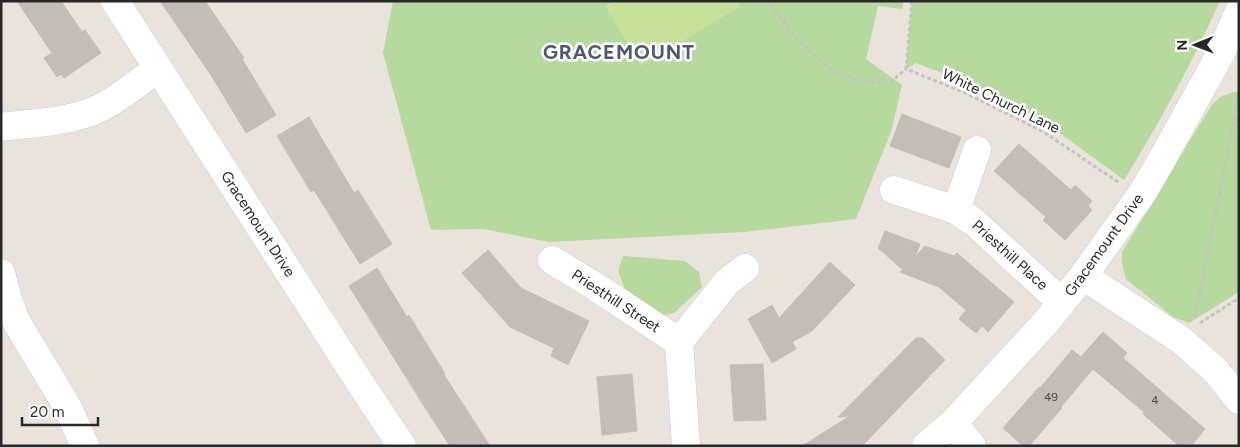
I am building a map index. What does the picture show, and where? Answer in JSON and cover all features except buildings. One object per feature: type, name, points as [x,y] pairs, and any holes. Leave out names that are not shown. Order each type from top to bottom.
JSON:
[{"type":"street","name":"Gracemount Drive","points":[[115,1],[157,69],[402,446]]},
{"type":"street","name":"Gracemount Drive","points":[[926,446],[953,423],[1046,322],[1083,276],[1141,195],[1230,58],[1239,12]]},
{"type":"street","points":[[1,127],[53,121],[99,108],[157,69]]},
{"type":"street","name":"Priesthill Place","points":[[956,210],[978,150]]},
{"type":"street","name":"Priesthill Place","points":[[894,190],[956,210],[974,222],[1063,302]]},
{"type":"street","name":"Priesthill Street","points":[[552,260],[600,278],[679,342]]},
{"type":"street","points":[[1,273],[8,300],[17,322],[67,406],[85,446]]},
{"type":"street","points":[[686,446],[679,342],[729,274]]},
{"type":"street","points":[[1083,276],[1187,334],[1239,400]]},
{"type":"street","points":[[953,423],[972,446]]},
{"type":"path","points":[[767,1],[801,43],[836,73],[859,80],[888,84],[906,69],[912,1]]},
{"type":"path","name":"White Church Lane","points":[[906,69],[965,93],[1042,130],[1121,184],[1141,195]]},
{"type":"path","points":[[1187,334],[1239,94]]},
{"type":"path","points":[[1187,334],[1239,298]]},
{"type":"green space","points":[[393,1],[615,1],[606,6],[739,6],[736,1],[903,1],[903,9],[878,6],[866,59],[902,85],[891,132],[856,219],[744,232],[549,242],[484,229],[431,230],[383,53]]},
{"type":"green space","points":[[615,1],[736,1],[739,7],[641,66],[606,7]]},
{"type":"green space","points":[[912,1],[1220,1],[1175,92],[1124,180],[1046,123],[973,85],[916,63],[906,69]]},
{"type":"green space","points":[[1239,92],[1239,292],[1189,323],[1173,317],[1126,279],[1122,264],[1122,252],[1211,106],[1220,97]]},
{"type":"green space","points":[[623,256],[685,261],[699,272],[702,287],[674,313],[661,316],[626,291],[618,271]]},
{"type":"district","name":"GRACEMOUNT","points":[[619,52]]}]
